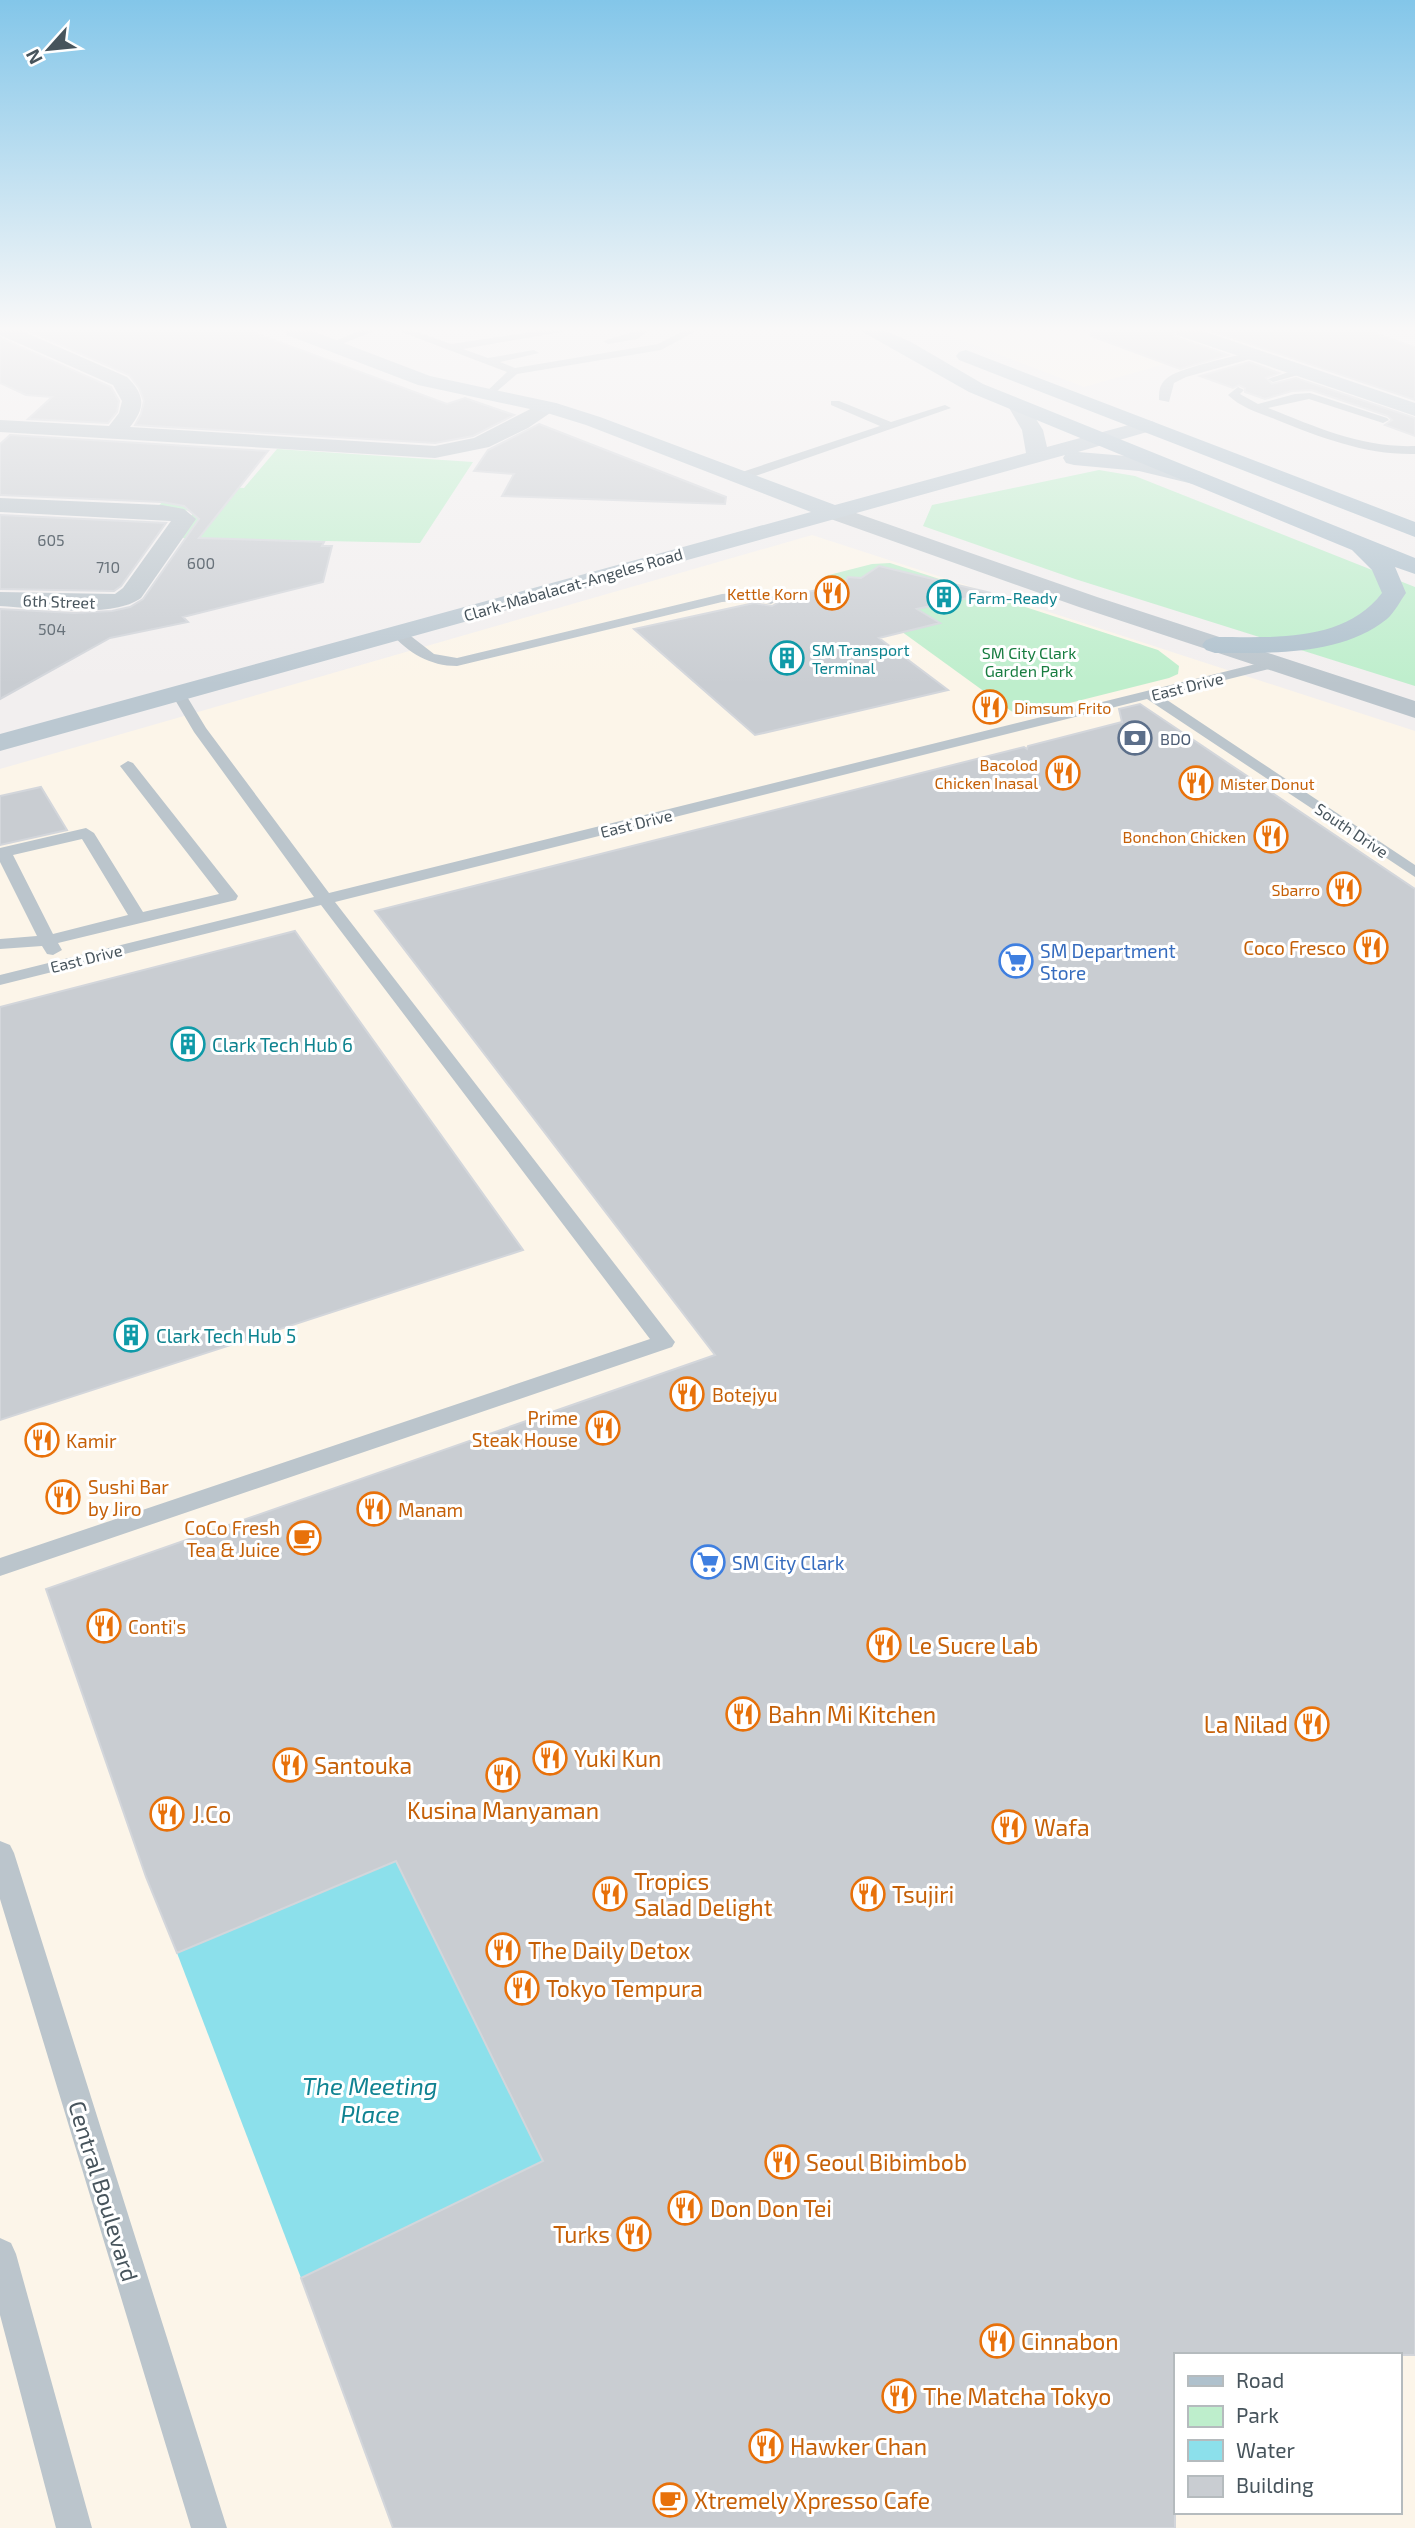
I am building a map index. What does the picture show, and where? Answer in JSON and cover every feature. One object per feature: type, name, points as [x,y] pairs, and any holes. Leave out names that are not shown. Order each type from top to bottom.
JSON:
[{"type":"main road","points":[[666,449],[833,512]]},
{"type":"main road","points":[[1038,449],[1036,458],[1111,459],[1193,477]]},
{"type":"main road","name":"Clark-Mabalacat-Angeles Road","points":[[0,743],[1069,449]]},
{"type":"main road","points":[[1123,449],[1415,567]]},
{"type":"main road","points":[[1206,449],[1415,530]]},
{"type":"main road","points":[[1215,645],[1272,645],[1322,639],[1360,625],[1386,610],[1394,593],[1383,567],[1359,544]]},
{"type":"street","points":[[384,449],[468,449]]},
{"type":"street","name":"6th Street","points":[[0,505],[162,512],[176,514],[184,519],[132,593],[124,599],[109,603],[0,599]]},
{"type":"street","points":[[833,512],[961,559],[1415,710]]},
{"type":"lane","points":[[740,477],[822,449]]},
{"type":"lane","points":[[1378,449],[1392,452],[1415,450]]},
{"type":"lane","points":[[398,633],[425,656],[446,663],[486,657],[722,598],[751,596],[771,600]]},
{"type":"lane","points":[[600,628],[639,634]]},
{"type":"lane","name":"East Drive","points":[[0,979],[1272,664]]},
{"type":"lane","points":[[0,1567],[664,1342],[325,900],[207,740],[178,693]]},
{"type":"lane","name":"South Drive","points":[[1150,695],[1415,872]]},
{"type":"lane","points":[[0,944],[47,940],[230,897],[128,766]]},
{"type":"lane","points":[[60,965],[1,853],[86,833],[139,919]]},
{"type":"lane","name":"Central Boulevard","points":[[0,1853],[209,2528]]},
{"type":"lane","points":[[0,2254],[74,2528]]},
{"type":"shaded area","name":"SM City Clark","points":[[812,535],[1415,731],[1415,2528],[0,2528],[0,769]]},
{"type":"green space","points":[[277,449],[473,462],[420,543],[179,538],[194,511],[156,508],[181,485],[244,488]]},
{"type":"green space","points":[[1099,470],[1135,476],[1415,587],[1415,686],[1075,579],[923,526],[932,505]]},
{"type":"green space","name":"SM City Clark Garden Park","points":[[890,563],[1158,650],[1179,666],[1178,674],[1018,716],[825,576],[872,564]]},
{"type":"water","name":"The Meeting Place","points":[[396,1861],[543,2161],[301,2278],[177,1953]]},
{"type":"building","points":[[0,449],[268,451],[199,538],[324,542],[322,546],[332,546],[323,582],[183,617],[188,622],[110,638],[0,699],[0,609],[74,613],[130,607],[143,599],[199,519],[184,506],[162,502],[0,495]]},
{"type":"building","points":[[603,449],[726,497],[725,504],[502,496],[514,474],[474,471],[488,450]]},
{"type":"building","points":[[0,515],[166,523],[121,586],[114,591],[0,589]]},
{"type":"building","name":"SM Transport Terminal","points":[[879,566],[991,593],[917,609],[940,623],[879,638],[948,690],[755,735],[634,629],[754,603],[772,606],[779,602],[780,598],[844,584],[848,577],[861,578]]},
{"type":"building","name":"SM City Clark","points":[[1140,704],[1415,889],[1415,2355],[1174,2353],[1175,2528],[393,2528],[301,2278],[543,2161],[396,1861],[177,1953],[146,1877],[46,1589],[715,1355],[375,911],[1024,747],[1027,749],[1028,746],[1122,722],[1119,709]]},
{"type":"building","points":[[41,787],[67,830],[0,845],[0,796]]},
{"type":"building","name":"Clark Tech Hub 5","points":[[295,931],[523,1250],[0,1420],[0,1007]]},
{"type":"place","name":"Kettle Korn","points":[[832,593]]},
{"type":"place","name":"Farm-Ready","points":[[944,597]]},
{"type":"place","name":"SM Transport Terminal","points":[[787,658]]},
{"type":"place","name":"Dimsum Frito","points":[[990,707]]},
{"type":"place","name":"BDO","points":[[1135,738]]},
{"type":"place","name":"Bacolod Chicken Inasal","points":[[1063,773]]},
{"type":"place","name":"Mister Donut","points":[[1196,783]]},
{"type":"place","name":"Bonchon Chicken","points":[[1271,836]]},
{"type":"place","name":"Sbarro","points":[[1344,889]]},
{"type":"place","name":"Coco Fresco","points":[[1371,947]]},
{"type":"place","name":"SM Department Store","points":[[1016,961]]},
{"type":"place","name":"Clark Tech Hub 6","points":[[188,1044]]},
{"type":"place","name":"Clark Tech Hub 5","points":[[131,1335]]},
{"type":"place","name":"Botejyu","points":[[687,1394]]},
{"type":"place","name":"Prime Steak House","points":[[603,1428]]},
{"type":"place","name":"Kamir","points":[[42,1440]]},
{"type":"place","name":"Sushi Bar by Jiro","points":[[63,1497]]},
{"type":"place","name":"Manam","points":[[374,1509]]},
{"type":"place","name":"CoCo Fresh Tea & Juice","points":[[304,1538]]},
{"type":"place","name":"SM City Clark","points":[[708,1562]]},
{"type":"place","name":"Conti's","points":[[104,1626]]},
{"type":"place","name":"Le Sucre Lab","points":[[884,1645]]},
{"type":"place","name":"Bahn Mi Kitchen","points":[[743,1714]]},
{"type":"place","name":"La Nilad","points":[[1312,1724]]},
{"type":"place","name":"Yuki Kun","points":[[550,1758]]},
{"type":"place","name":"Santouka","points":[[290,1765]]},
{"type":"place","name":"Kusina Manyaman","points":[[503,1775]]},
{"type":"place","name":"J.Co","points":[[167,1814]]},
{"type":"place","name":"Wafa","points":[[1009,1827]]},
{"type":"place","name":"Tropics Salad Delight","points":[[610,1894]]},
{"type":"place","name":"Tsujiri","points":[[868,1894]]},
{"type":"place","name":"The Daily Detox","points":[[503,1950]]},
{"type":"place","name":"Tokyo Tempura","points":[[522,1988]]},
{"type":"place","name":"Seoul Bibimbob","points":[[782,2162]]},
{"type":"place","name":"Don Don Tei","points":[[685,2208]]},
{"type":"place","name":"Turks","points":[[634,2234]]},
{"type":"place","name":"Cinnabon","points":[[997,2341]]},
{"type":"place","name":"The Matcha Tokyo","points":[[899,2396]]},
{"type":"place","name":"Hawker Chan","points":[[766,2446]]},
{"type":"place","name":"Xtremely Xpresso Cafe","points":[[670,2500]]}]
